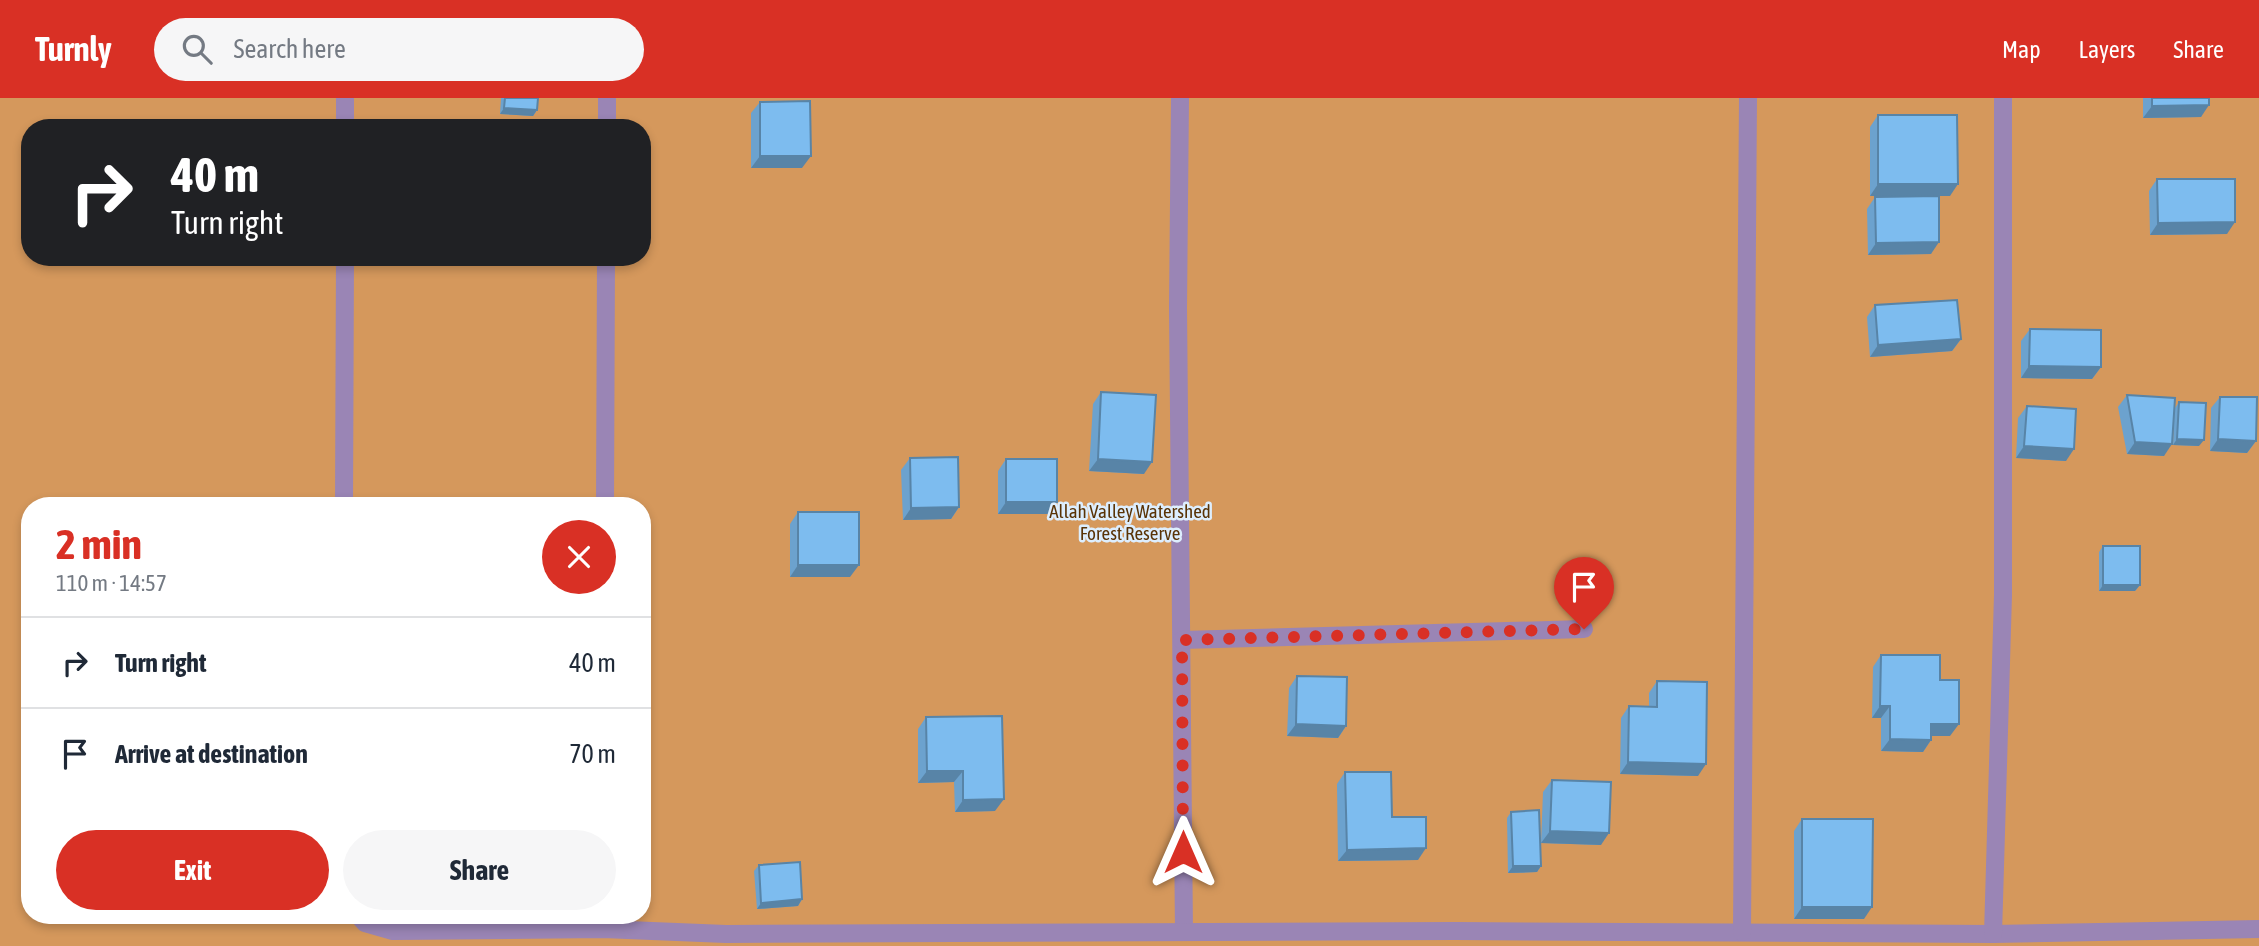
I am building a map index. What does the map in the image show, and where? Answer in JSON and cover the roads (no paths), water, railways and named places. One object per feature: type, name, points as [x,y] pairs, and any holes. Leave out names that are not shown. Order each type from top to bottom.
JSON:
[{"type":"street","points":[[345,98],[345,119]]},
{"type":"street","points":[[607,98],[607,119]]},
{"type":"street","points":[[1180,98],[1178,308],[1184,932]]},
{"type":"street","points":[[1742,932],[1748,98]]},
{"type":"street","points":[[1993,934],[2003,595],[2003,98]]},
{"type":"street","points":[[344,497],[345,266]]},
{"type":"street","points":[[605,497],[606,266]]},
{"type":"street","points":[[1182,640],[1584,629]]},
{"type":"street","points":[[369,924],[393,930],[550,924]]},
{"type":"street","points":[[624,924],[726,934],[1993,934],[2259,929]]},
{"type":"park label","name":"Allah Valley Watershed Forest Reserve","points":[[1130,522]]}]
